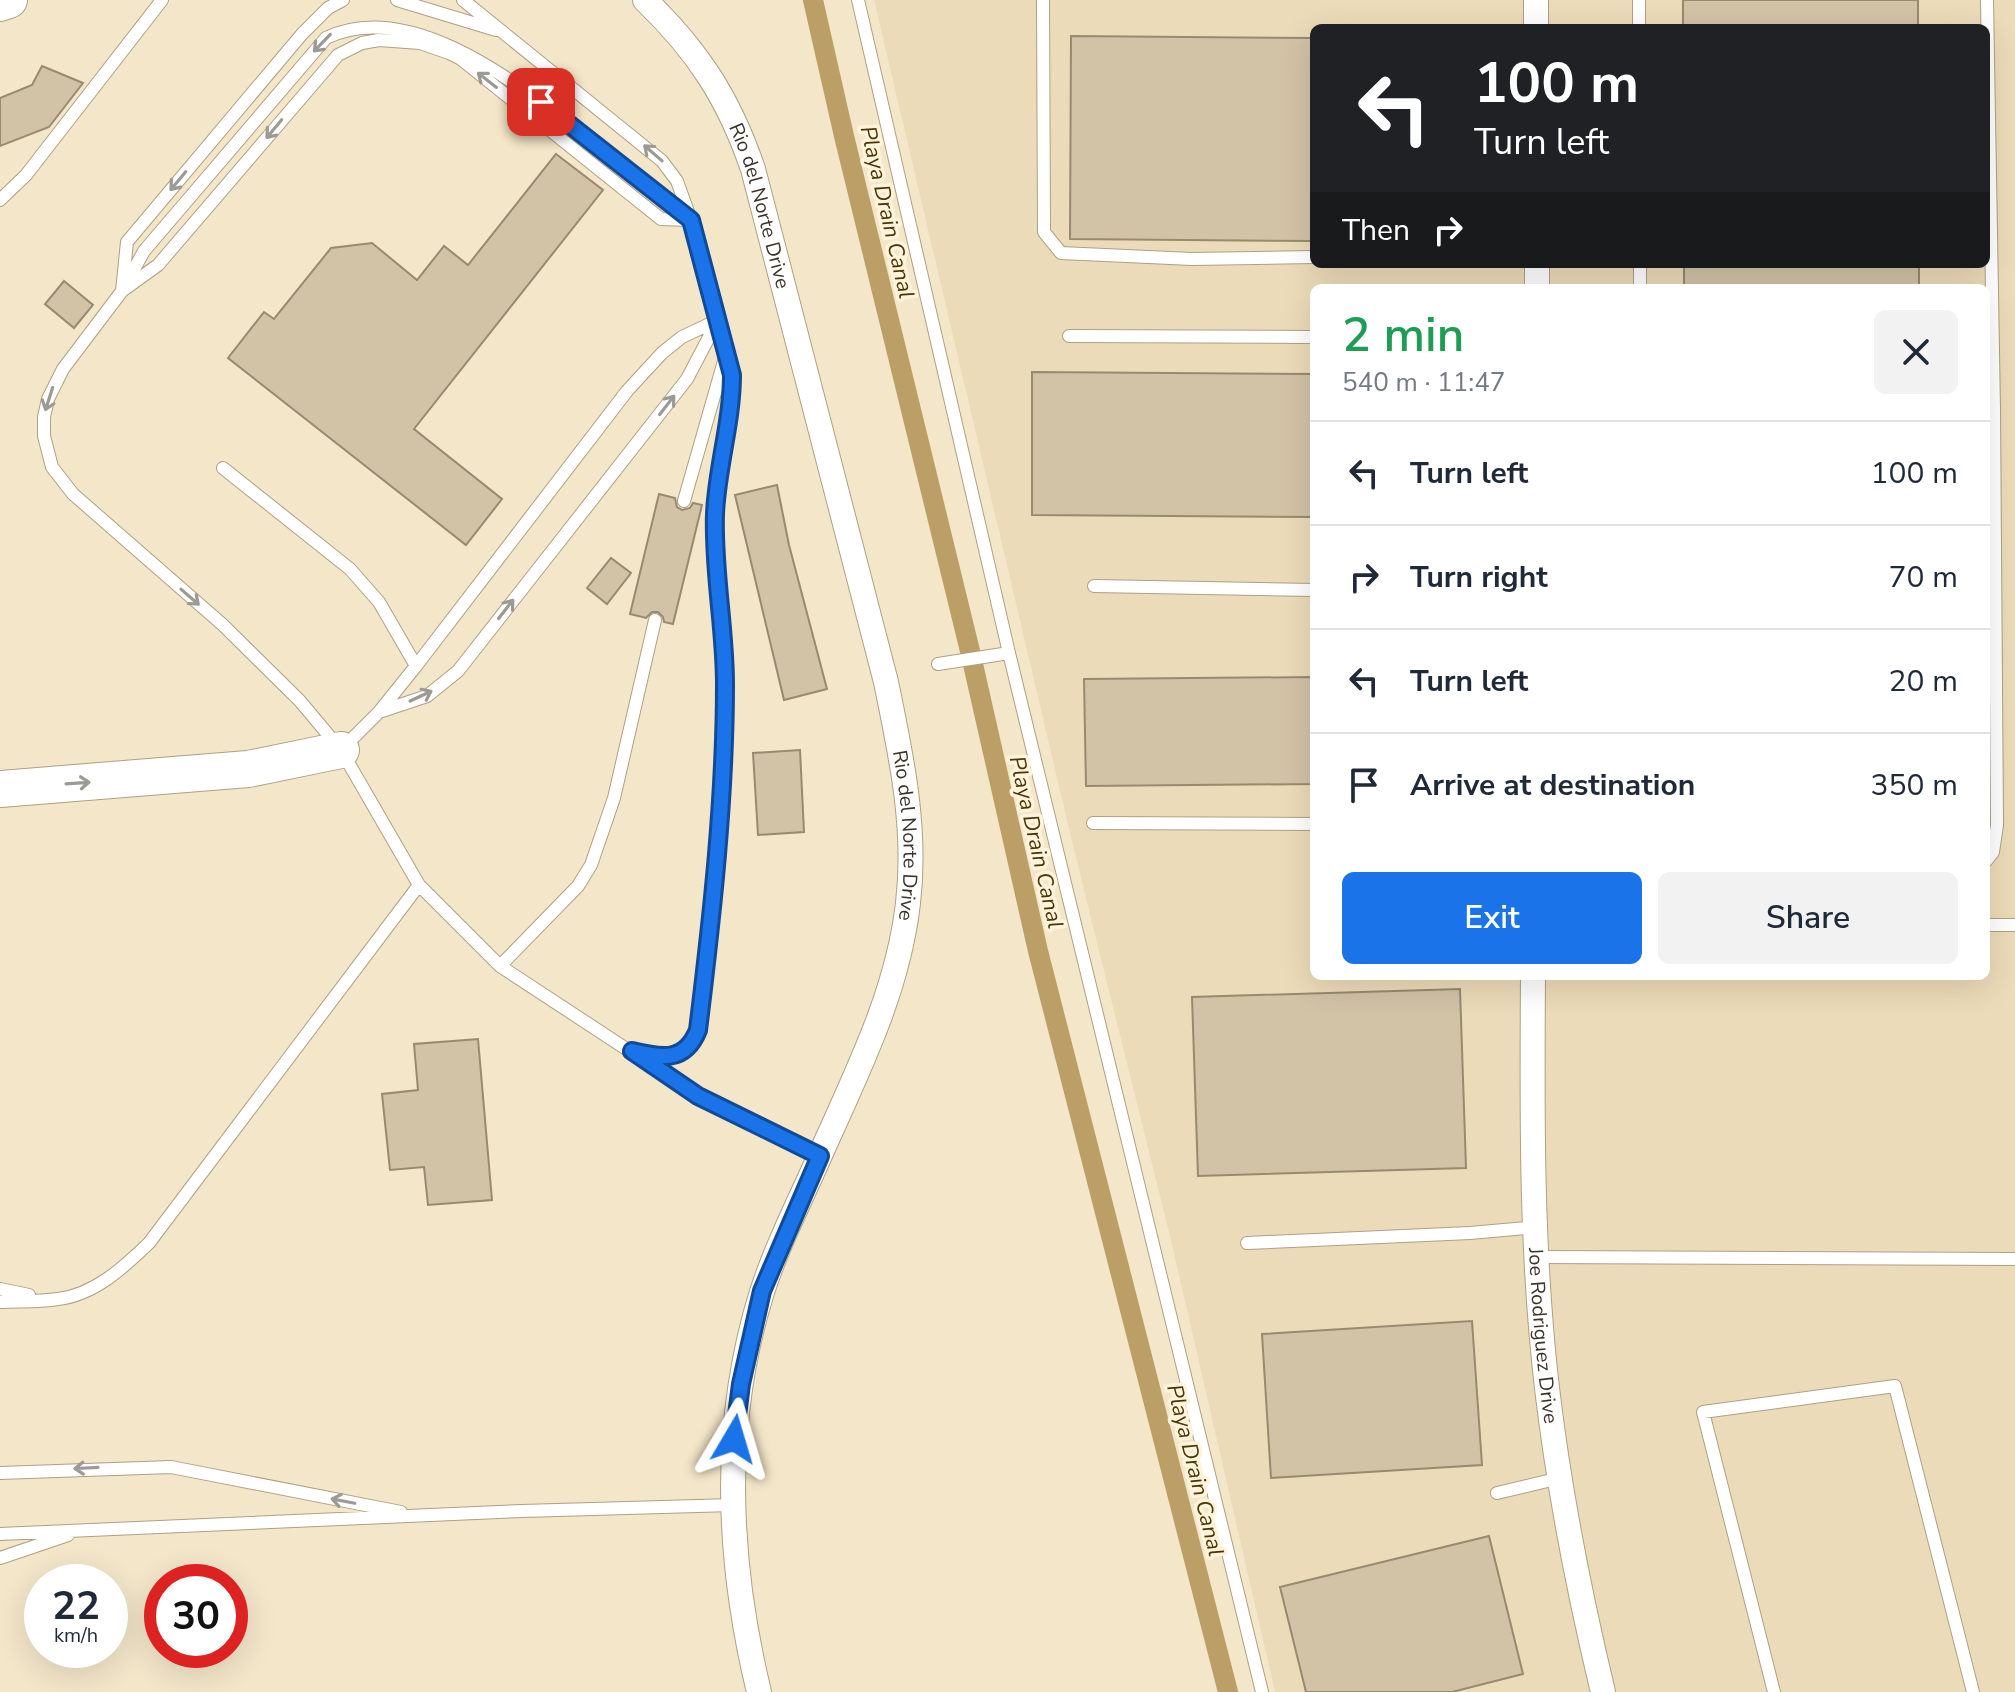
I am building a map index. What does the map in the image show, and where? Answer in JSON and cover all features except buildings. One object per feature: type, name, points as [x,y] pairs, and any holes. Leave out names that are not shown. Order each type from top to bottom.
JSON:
[{"type":"main road","points":[[0,3],[9,0]]},
{"type":"main road","points":[[0,789],[248,769],[341,750]]},
{"type":"street","name":"Rio del Norte Drive","points":[[645,0],[684,40],[712,78],[732,113],[753,169],[886,682],[905,775],[911,836],[909,901],[888,997],[767,1280],[741,1384],[734,1439],[733,1505],[742,1614],[759,1692]]},
{"type":"street","points":[[1536,0],[1536,24]]},
{"type":"street","name":"Joe Rodriguez Drive","points":[[1533,980],[1538,1257],[1547,1387],[1566,1521],[1603,1692]]},
{"type":"lane","points":[[0,200],[26,175],[162,0]]},
{"type":"lane","points":[[122,291],[127,242],[302,34],[328,8],[343,0]]},
{"type":"lane","points":[[397,0],[503,32]]},
{"type":"lane","points":[[463,0],[662,161],[677,181],[691,220],[732,375],[732,396],[718,488],[715,546],[725,694],[718,832],[698,1030],[693,1042],[679,1054],[652,1056],[632,1051]]},
{"type":"lane","points":[[858,0],[1009,653],[1262,1692]]},
{"type":"lane","points":[[1043,0],[1044,232],[1061,253],[1192,259],[1310,257]]},
{"type":"lane","points":[[1639,0],[1639,24]]},
{"type":"lane","points":[[1987,0],[1987,24]]},
{"type":"lane","points":[[691,220],[473,49],[451,36],[405,20],[364,18],[338,28],[320,44],[144,251],[122,291],[63,369],[48,399],[44,436],[52,467],[73,494],[268,667],[341,750],[419,885],[500,966],[698,1096],[820,1156]]},
{"type":"lane","points":[[122,291],[158,265],[338,55],[349,48],[379,40],[420,43],[461,59],[661,219],[691,220]]},
{"type":"lane","points":[[341,750],[379,712],[416,666],[627,391],[662,353],[682,337],[718,320]]},
{"type":"lane","points":[[379,712],[427,696],[458,671],[687,379],[718,320]]},
{"type":"lane","points":[[1069,336],[1310,337]]},
{"type":"lane","points":[[684,501],[727,351]]},
{"type":"lane","points":[[1990,409],[1997,825],[1990,856]]},
{"type":"lane","points":[[223,468],[350,569],[379,602],[416,666]]},
{"type":"lane","points":[[1094,586],[1310,590]]},
{"type":"lane","points":[[500,966],[578,886],[591,865],[614,798],[655,620]]},
{"type":"lane","points":[[938,664],[1009,653]]},
{"type":"lane","points":[[1093,823],[1310,824]]},
{"type":"lane","points":[[0,1302],[60,1299],[105,1280],[149,1243],[419,885]]},
{"type":"lane","points":[[1990,925],[2015,925]]},
{"type":"lane","points":[[1247,1243],[1537,1227]]},
{"type":"lane","points":[[1538,1257],[2015,1259]]},
{"type":"lane","points":[[0,1289],[60,1299]]},
{"type":"lane","points":[[1774,1692],[1703,1412],[1895,1386],[1973,1692]]},
{"type":"lane","points":[[0,1473],[171,1467],[419,1516]]},
{"type":"lane","points":[[1497,1493],[1560,1478]]},
{"type":"lane","points":[[0,1534],[733,1505]]},
{"type":"lane","points":[[0,1558],[82,1530]]},
{"type":"shaded area","points":[[874,0],[2015,0],[2015,1692],[1275,1692],[1170,1236],[1074,850]]},
{"type":"waterway","name":"Playa Drain Canal","points":[[813,0],[970,651],[1038,951],[1228,1692]]},
{"type":"route","points":[[541,102],[691,220],[732,375],[732,396],[715,512],[715,568],[725,694],[718,832],[698,1030],[693,1042],[679,1054],[652,1056],[632,1051],[698,1096],[820,1156],[762,1291],[741,1384],[734,1439]]}]
